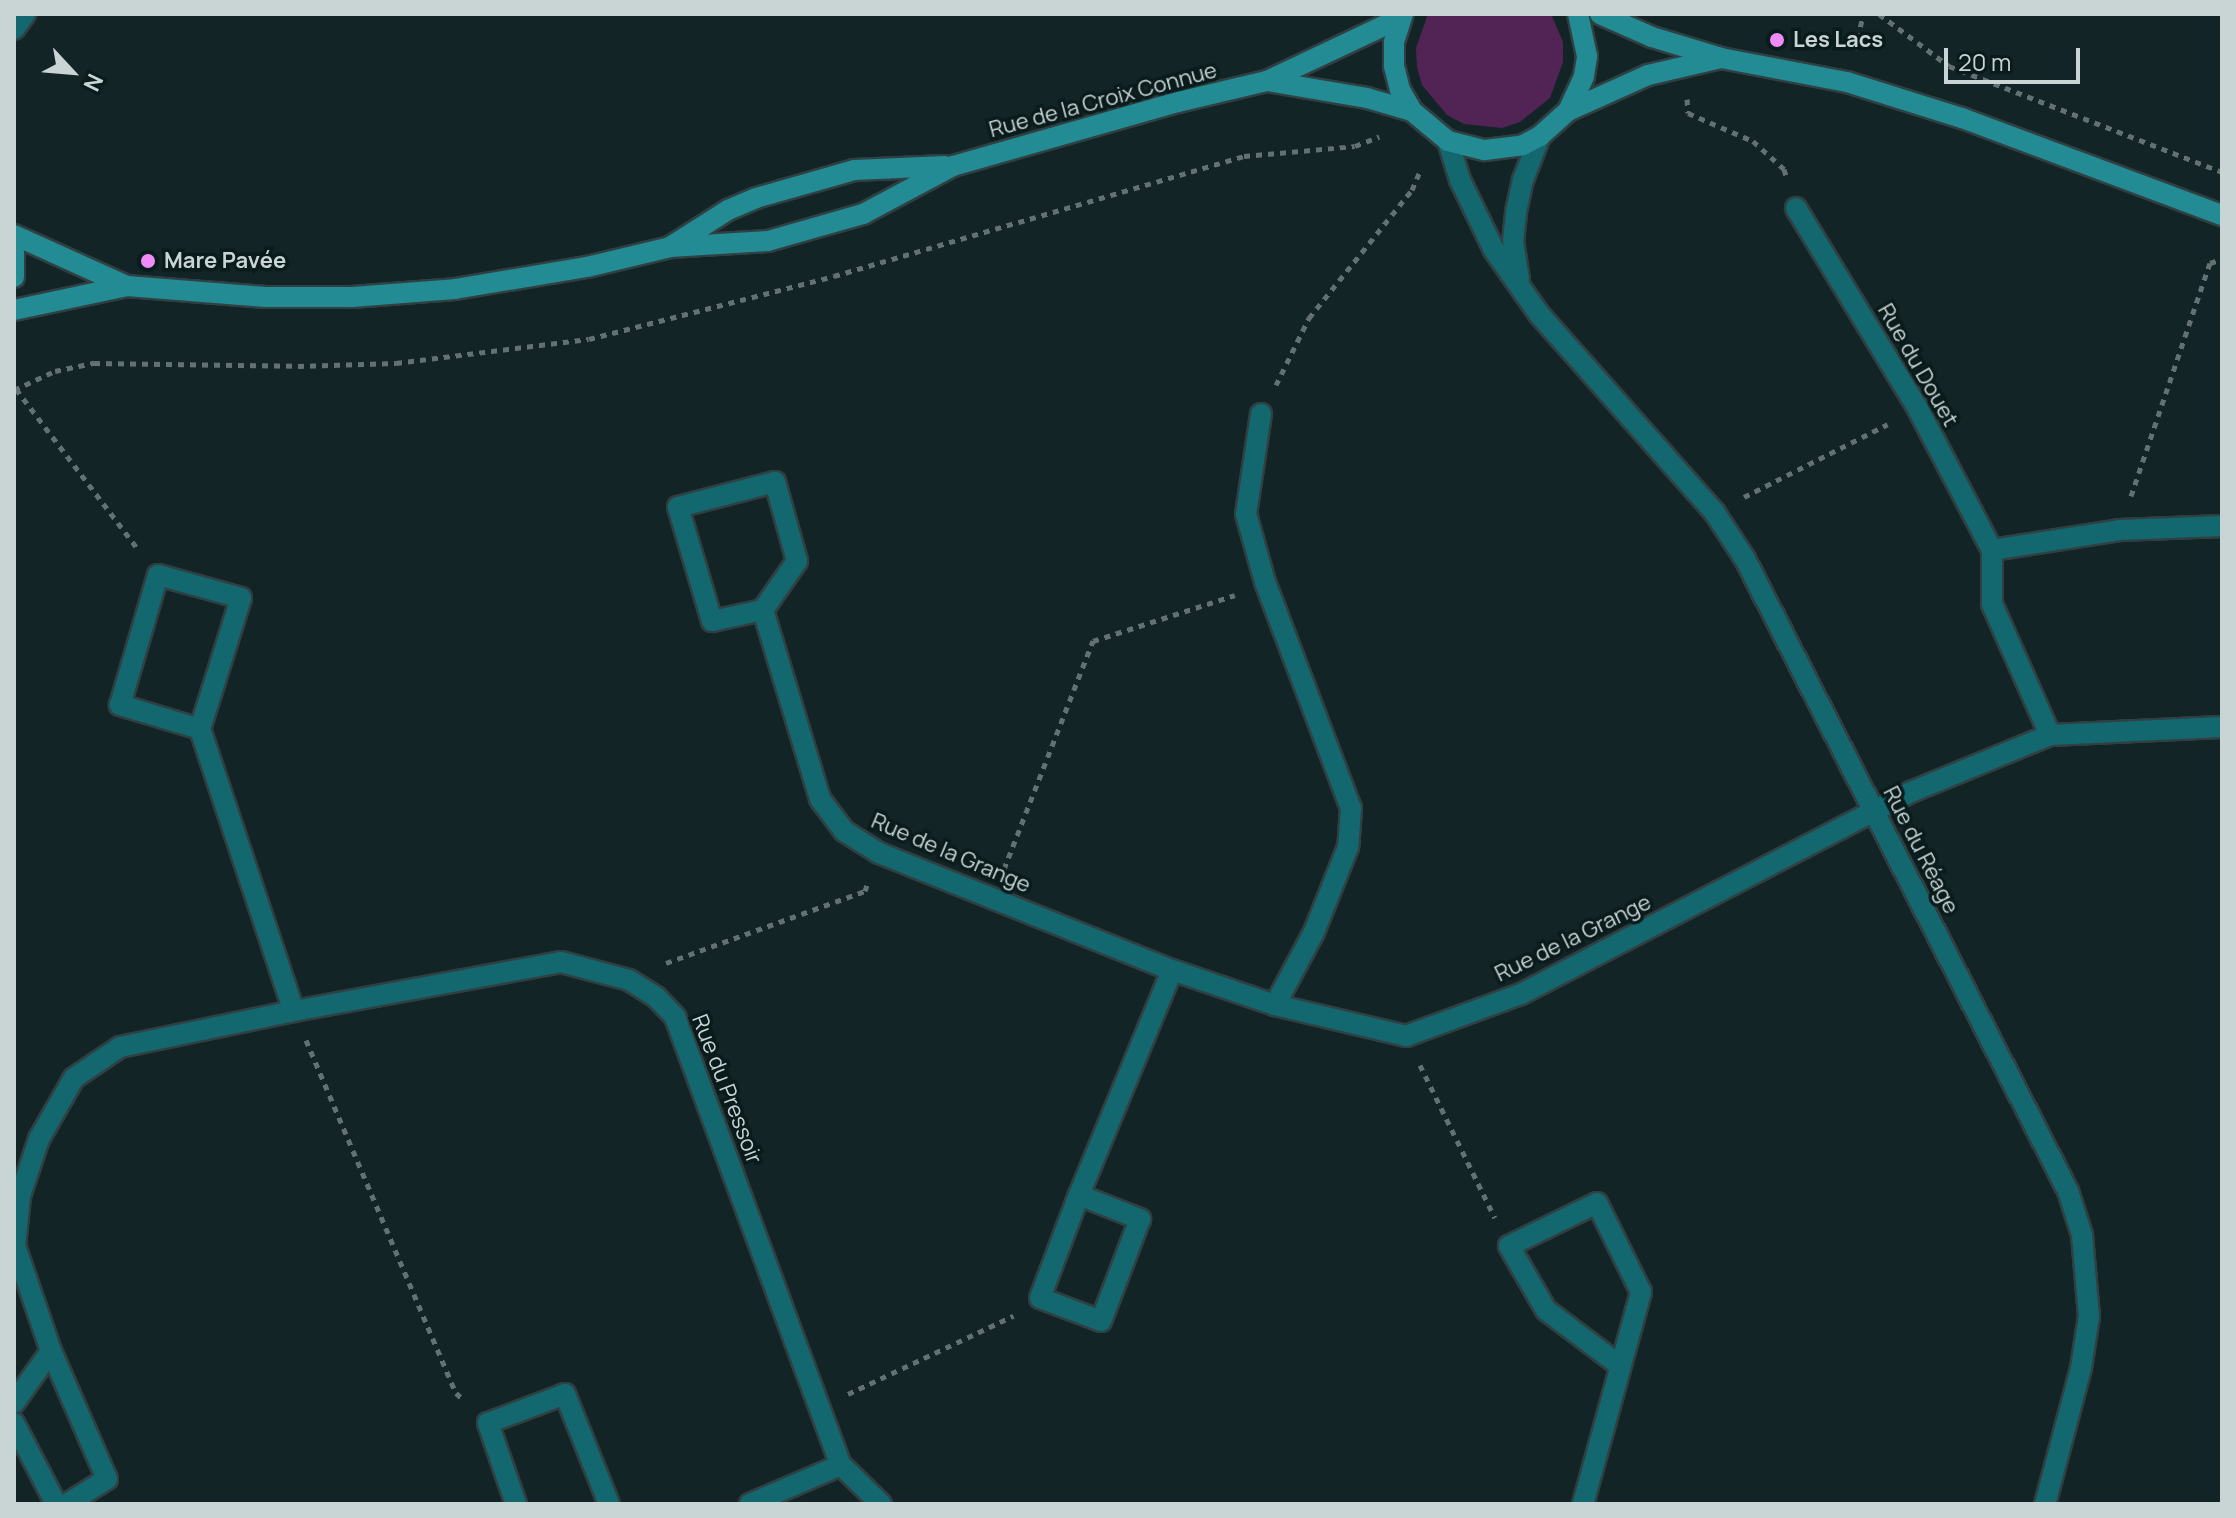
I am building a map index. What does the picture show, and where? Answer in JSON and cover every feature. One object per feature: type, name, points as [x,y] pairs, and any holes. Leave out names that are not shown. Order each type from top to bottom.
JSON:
[{"type":"main road","points":[[1568,111],[1584,76],[1587,56],[1578,14]]},
{"type":"main road","points":[[1600,14],[1652,37],[1721,58],[1847,82],[1962,118],[2222,215]]},
{"type":"main road","points":[[1402,16],[1394,42],[1394,66],[1400,90],[1429,127]]},
{"type":"main road","name":"Rue de la Croix Connue","points":[[14,310],[127,286],[266,297],[352,297],[455,289],[587,267],[670,247],[768,241],[850,218],[953,166],[1178,102],[1267,81],[1402,16]]},
{"type":"main road","points":[[1540,136],[1568,111],[1617,86],[1721,58]]},
{"type":"main road","name":"Rue de la Croix Connue","points":[[1267,81],[1367,98],[1466,148],[1504,150],[1540,136]]},
{"type":"main road","name":"Rue de la Croix Connue","points":[[670,247],[728,210],[854,170],[953,166]]},
{"type":"main road","name":"Rue de la Croix Connue","points":[[14,235],[127,286]]},
{"type":"main road","points":[[14,252],[14,277]]},
{"type":"street","points":[[14,29],[25,14]]},
{"type":"street","name":"Rue du Réage","points":[[1429,127],[1460,180],[1494,250],[1520,287],[1557,336],[1715,513],[1745,559],[1877,812],[2068,1191],[2082,1235],[2089,1316],[2081,1368],[2045,1504]]},
{"type":"street","name":"Rue du Réage","points":[[1520,287],[1513,242],[1516,212],[1523,180],[1540,136]]},
{"type":"street","name":"Rue du Douet","points":[[1796,208],[1918,409],[1992,550],[1992,604],[2050,735]]},
{"type":"street","points":[[1261,414],[1246,514],[1265,582],[1351,808],[1348,847],[1314,932],[1275,1005]]},
{"type":"street","points":[[775,482],[797,561],[763,610],[712,621],[678,507],[775,482]]},
{"type":"street","points":[[1992,550],[2119,530],[2222,526]]},
{"type":"street","points":[[200,729],[120,705],[158,575],[241,598],[200,729],[294,1011]]},
{"type":"street","name":"Rue de la Grange","points":[[763,610],[820,799],[844,831],[879,853],[1172,970],[1275,1005],[1406,1036],[1521,994],[1877,812]]},
{"type":"street","points":[[1877,812],[1911,792],[2050,735],[2222,727]]},
{"type":"street","name":"Rue du Pressoir","points":[[67,1504],[107,1479],[51,1351],[15,1246],[20,1196],[34,1153],[74,1078],[120,1047],[294,1011],[561,962],[629,980],[656,997],[675,1017],[841,1465],[881,1504]]},
{"type":"street","points":[[1079,1195],[1140,1219],[1101,1321],[1040,1298],[1079,1195],[1172,970]]},
{"type":"street","points":[[1583,1504],[1641,1292],[1597,1203],[1509,1246],[1546,1310],[1619,1365]]},
{"type":"street","points":[[14,1403],[51,1351]]},
{"type":"street","points":[[516,1504],[488,1423],[565,1394],[609,1504]]},
{"type":"street","points":[[14,1423],[56,1504]]},
{"type":"street","points":[[750,1504],[841,1465]]},
{"type":"path","points":[[1879,14],[1949,66],[2222,172]]},
{"type":"path","points":[[1685,67],[1688,113],[1753,141],[1784,169],[1796,208]]},
{"type":"path","points":[[158,575],[15,388],[55,371],[94,363],[298,366],[396,363],[589,339],[834,276],[1244,156],[1355,146],[1429,127],[1412,190],[1309,318],[1261,414]]},
{"type":"path","points":[[2119,530],[2210,263],[2222,259]]},
{"type":"path","points":[[1715,513],[1918,409]]},
{"type":"path","points":[[995,898],[1008,856],[1093,641],[1227,598],[1265,582]]},
{"type":"path","points":[[629,980],[693,950],[865,891],[879,853]]},
{"type":"path","points":[[294,1011],[456,1393],[488,1423]]},
{"type":"path","points":[[1406,1036],[1509,1246]]},
{"type":"path","points":[[819,1408],[1012,1316],[1040,1298]]},
{"type":"shaded area","points":[[1428,14],[1551,14],[1563,42],[1563,62],[1550,98],[1520,122],[1502,128],[1464,124],[1447,115],[1422,85],[1417,67],[1416,48]]},
{"type":"place","name":"Les Lacs","points":[[1777,40]]},
{"type":"place","name":"Mare Pavée","points":[[148,261]]}]
